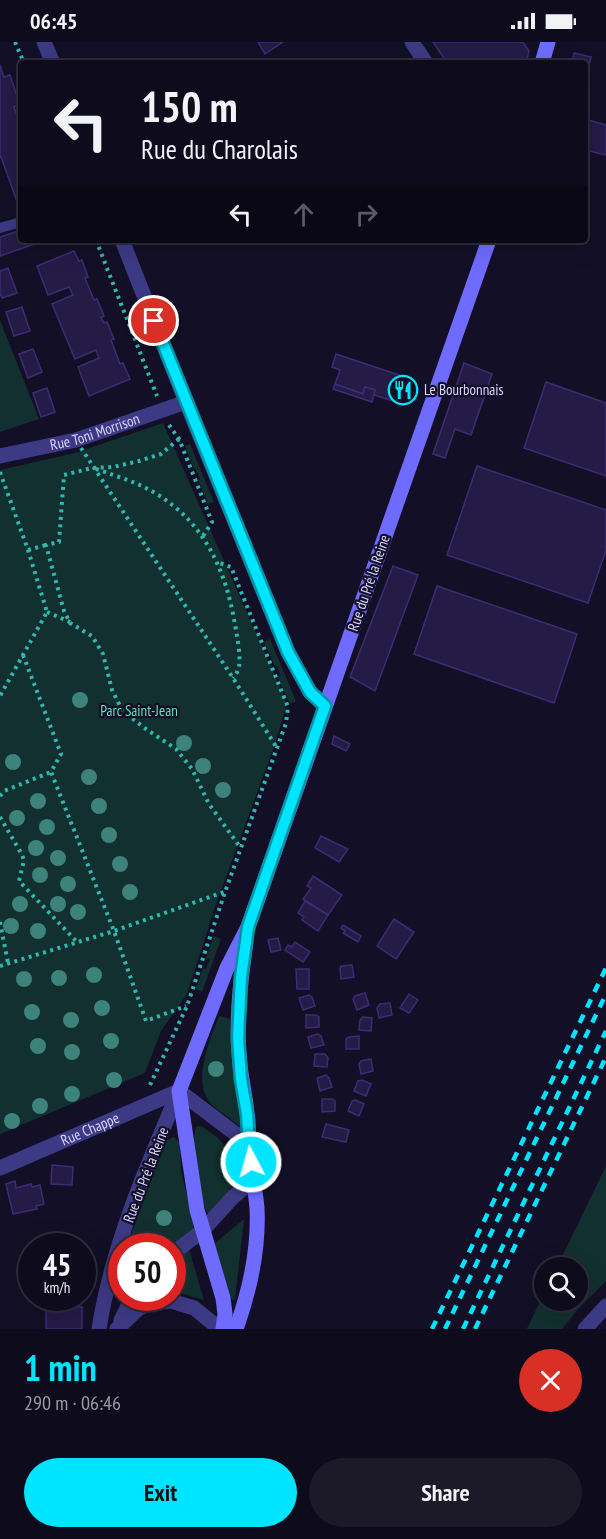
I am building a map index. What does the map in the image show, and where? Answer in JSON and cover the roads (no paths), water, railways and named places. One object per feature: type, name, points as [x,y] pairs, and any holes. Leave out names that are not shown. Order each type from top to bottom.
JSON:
[{"type":"main road","points":[[543,60],[548,42]]},
{"type":"main road","name":"Rue du Pré la Reine","points":[[222,1329],[225,1314],[223,1298],[202,1231],[179,1091],[227,968],[248,927],[488,243]]},
{"type":"main road","name":"Rue du Pré la Reine","points":[[236,1329],[245,1305],[255,1261],[257,1235],[254,1179],[238,1038],[241,977],[248,927]]},
{"type":"street","points":[[45,42],[52,60]]},
{"type":"street","points":[[412,42],[424,60]]},
{"type":"street","points":[[123,243],[288,652],[310,692],[325,706]]},
{"type":"street","name":"Rue Toni Morrison","points":[[0,456],[76,440],[186,402]]},
{"type":"street","points":[[179,1091],[249,1144]]},
{"type":"street","name":"Rue Chappe","points":[[0,1168],[179,1091]]},
{"type":"street","name":"Rue du Pré la Reine","points":[[99,1329],[111,1269],[149,1161],[179,1091]]},
{"type":"street","points":[[186,1243],[202,1231],[233,1197],[254,1179]]},
{"type":"street","points":[[118,1329],[139,1308],[152,1303],[171,1301],[194,1308],[222,1329]]},
{"type":"street","points":[[585,1329],[606,1306]]},
{"type":"street","points":[[118,1329],[126,1311]]},
{"type":"lane","points":[[0,228],[18,223]]},
{"type":"railway","points":[[432,1329],[606,968]]},
{"type":"railway","points":[[445,1329],[606,994]]},
{"type":"railway","points":[[463,1329],[606,1031]]},
{"type":"railway","points":[[475,1329],[606,1057]]},
{"type":"place","name":"Le Bourbonnais","points":[[403,390]]},
{"type":"park label","name":"Parc Saint-Jean","points":[[139,711]]}]
